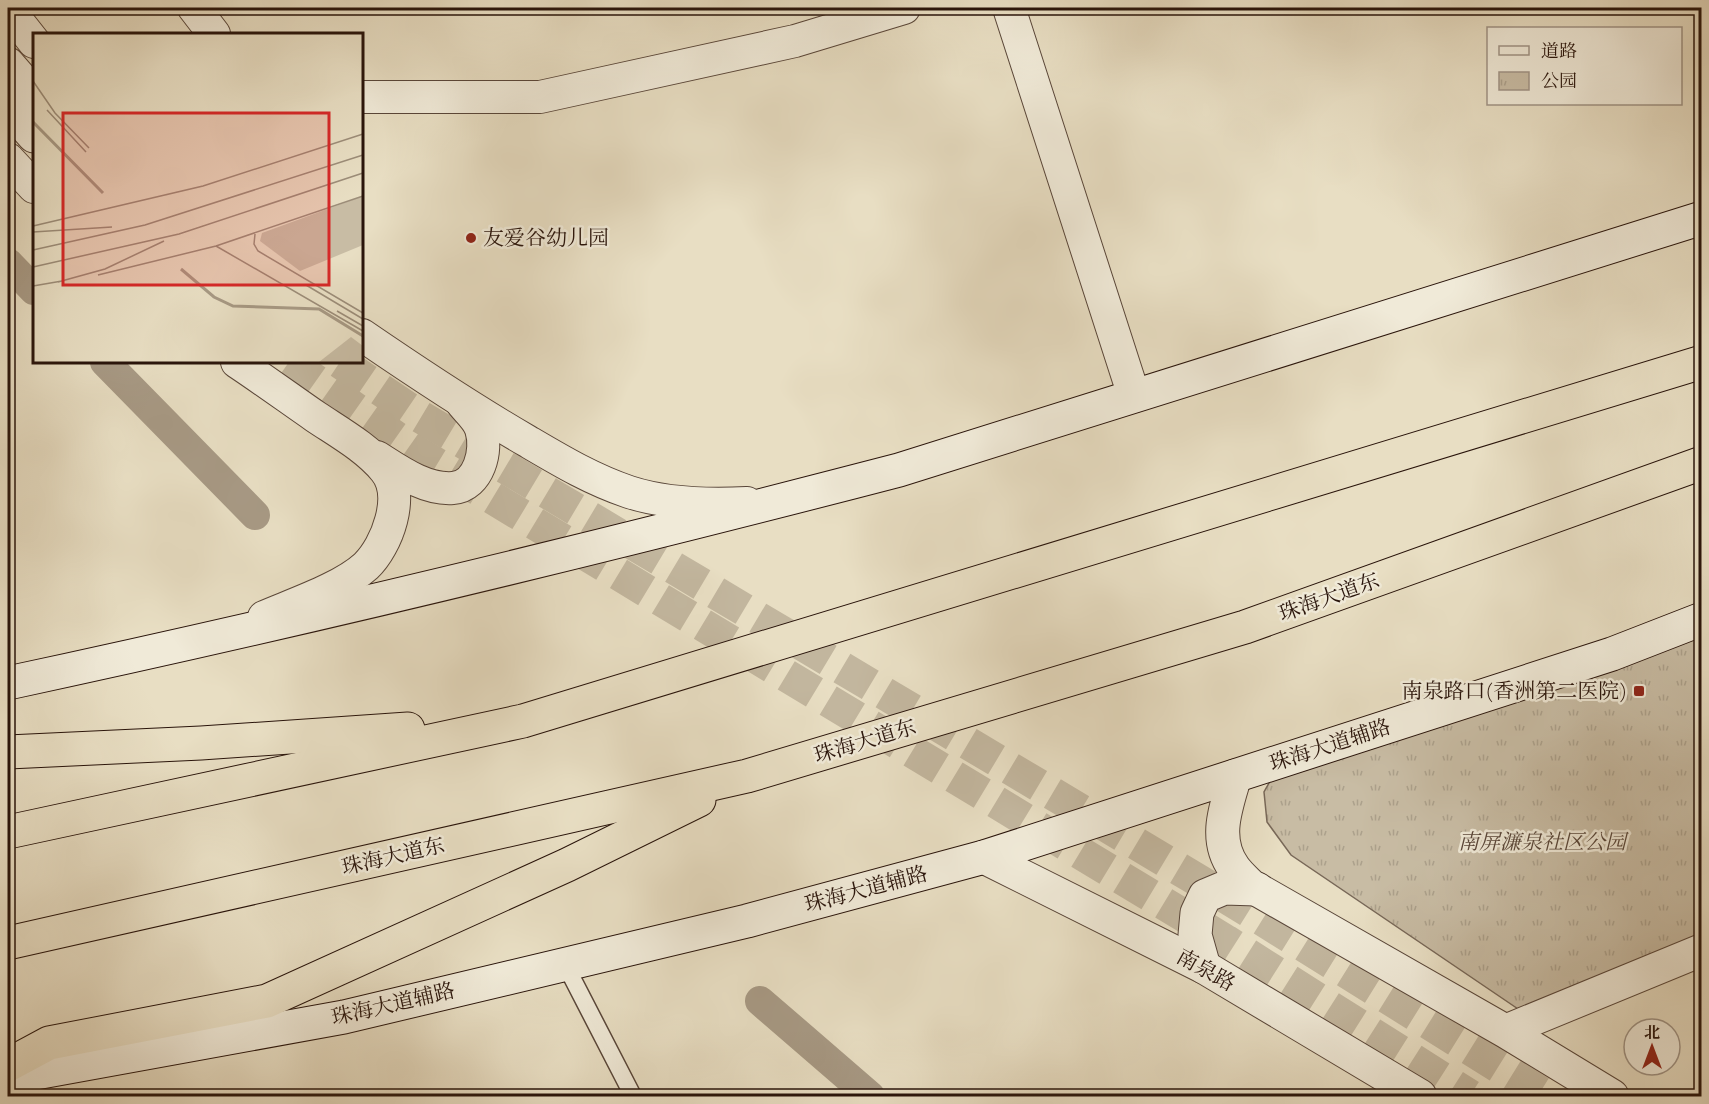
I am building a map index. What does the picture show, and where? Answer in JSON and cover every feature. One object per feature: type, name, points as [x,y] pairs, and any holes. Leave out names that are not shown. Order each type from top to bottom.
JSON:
[{"type":"highway","points":[[8,832],[524,721],[1701,362]]},
{"type":"highway","name":"珠海大道东","points":[[8,943],[747,776],[1245,627],[1701,463]]},
{"type":"highway","points":[[8,752],[201,743],[524,721]]},
{"type":"highway","points":[[8,1065],[49,1043],[267,1001],[567,865],[747,776]]},
{"type":"main road","points":[[8,64],[33,92]]},
{"type":"main road","points":[[8,106],[33,135]]},
{"type":"main road","points":[[8,683],[216,638],[778,502],[899,470],[1701,218]]},
{"type":"main road","name":"珠海大道辅路","points":[[8,1078],[344,1017],[747,921],[984,857],[1612,654],[1701,619]]},
{"type":"main road","points":[[1235,776],[1222,824],[1224,844],[1233,867],[1251,886],[1505,1031],[1612,1096]]},
{"type":"main road","name":"南泉路","points":[[984,857],[1204,967],[1420,1096]]},
{"type":"main road","points":[[1204,967],[1195,935],[1197,913],[1205,896],[1224,888],[1257,889]]},
{"type":"street","points":[[194,8],[213,33]]},
{"type":"street","points":[[363,98],[540,98],[795,41],[904,8]]},
{"type":"street","points":[[1009,8],[1134,396]]},
{"type":"street","points":[[8,9],[33,41]]},
{"type":"street","points":[[8,159],[33,186]]},
{"type":"street","points":[[363,335],[461,402],[590,477],[631,492],[663,500],[719,505],[778,502]]},
{"type":"street","points":[[238,363],[412,479],[437,486],[455,488],[471,480],[478,472],[482,456],[481,429],[461,402]]},
{"type":"street","points":[[216,638],[342,582],[366,566],[381,547],[391,525],[394,486],[386,471],[359,445]]},
{"type":"street","points":[[1505,1031],[1701,950]]},
{"type":"lane","points":[[566,964],[633,1096]]},
{"type":"green space","name":"南屏濂泉社区公园","points":[[1701,624],[1701,941],[1524,1013],[1291,855],[1267,822],[1264,792],[1277,769]]},
{"type":"waterway","points":[[8,263],[33,289]]},
{"type":"waterway","points":[[106,363],[255,515]]},
{"type":"waterway","points":[[760,1001],[870,1096]]},
{"type":"tunnel","points":[[290,363],[415,451],[1226,941],[1470,1096]]},
{"type":"tunnel","points":[[341,363],[421,417],[1231,900],[1546,1096]]},
{"type":"place","name":"友爱谷幼儿园","points":[[471,238]]},
{"type":"place","name":"南泉路口(香洲第二医院)","points":[[1639,691]]}]
